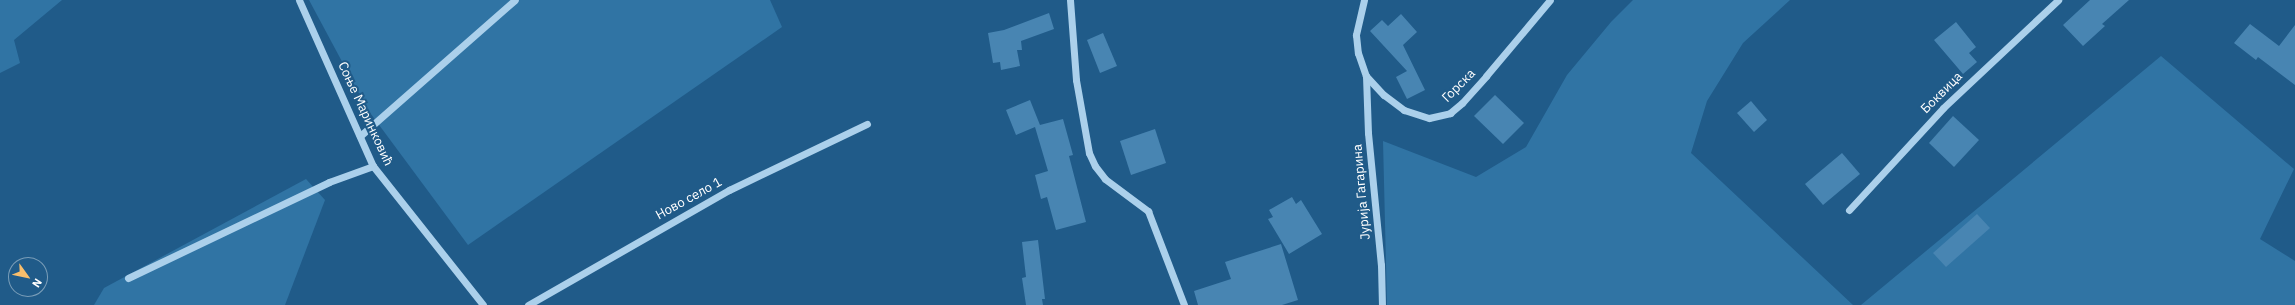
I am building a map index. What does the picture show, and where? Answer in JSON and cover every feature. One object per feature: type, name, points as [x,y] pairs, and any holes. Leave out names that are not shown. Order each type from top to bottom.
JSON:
[{"type":"street","name":"Соње Маринковић","points":[[299,0],[373,166],[483,305]]},
{"type":"street","points":[[360,136],[515,0]]},
{"type":"street","points":[[1070,0],[1076,80],[1089,153],[1095,166],[1105,179],[1148,211],[1184,305]]},
{"type":"street","points":[[1364,0],[1356,35],[1358,52],[1366,76]]},
{"type":"street","name":"Горска","points":[[1366,76],[1384,95],[1404,110],[1429,118],[1450,113],[1462,103],[1486,76],[1550,0]]},
{"type":"street","name":"Боквица","points":[[1849,210],[1943,108],[2058,0]]},
{"type":"street","name":"Јурија Гагарина","points":[[1366,76],[1368,133],[1381,265],[1382,305]]},
{"type":"street","name":"Ново село 1","points":[[528,305],[729,190],[867,124]]},
{"type":"street","points":[[128,278],[329,182],[373,166]]},
{"type":"shaded area","points":[[0,0],[62,0],[14,40],[20,63],[0,73]]},
{"type":"shaded area","points":[[309,0],[770,0],[782,27],[468,245],[368,110]]},
{"type":"shaded area","points":[[1633,0],[1790,0],[1743,43],[1707,101],[1691,153],[1853,305],[1387,305],[1383,141],[1476,177],[1526,147],[1567,75],[1611,22]]},
{"type":"shaded area","points":[[2161,56],[2294,169],[2260,239],[2295,261],[2295,305],[1861,305]]},
{"type":"shaded area","points":[[306,179],[325,200],[285,305],[94,305],[104,288]]},
{"type":"building","points":[[2090,0],[2129,0],[2102,24],[2105,26],[2083,46],[2063,25]]},
{"type":"building","points":[[1049,13],[1054,29],[1021,41],[1022,50],[1017,50],[1020,66],[1001,70],[1000,62],[993,63],[988,33],[1004,30]]},
{"type":"building","points":[[1401,14],[1417,32],[1403,45],[1425,90],[1407,99],[1396,77],[1407,71],[1370,31],[1382,20],[1388,26]]},
{"type":"building","points":[[1956,22],[1976,47],[1969,53],[1977,62],[1963,74],[1934,40]]},
{"type":"building","points":[[2250,24],[2279,46],[2295,25],[2295,85],[2258,57],[2256,60],[2234,43]]},
{"type":"building","points":[[1103,33],[1117,66],[1100,73],[1087,40]]},
{"type":"building","points":[[1495,95],[1524,123],[1503,144],[1474,116]]},
{"type":"building","points":[[1030,100],[1040,125],[1063,119],[1073,155],[1069,156],[1086,222],[1056,230],[1047,197],[1041,199],[1035,175],[1048,171],[1035,127],[1016,135],[1006,110]]},
{"type":"building","points":[[1751,101],[1767,120],[1754,132],[1737,113]]},
{"type":"building","points":[[1953,116],[1979,140],[1954,167],[1929,143]]},
{"type":"building","points":[[1155,129],[1166,163],[1131,175],[1120,141]]},
{"type":"building","points":[[1842,153],[1860,174],[1823,205],[1805,184]]},
{"type":"building","points":[[1292,197],[1296,204],[1301,200],[1322,234],[1289,254],[1268,219],[1273,217],[1269,210]]},
{"type":"building","points":[[1977,214],[1990,228],[1946,267],[1933,253]]},
{"type":"building","points":[[1038,240],[1045,299],[1042,299],[1043,305],[1026,305],[1022,278],[1026,277],[1022,242]]},
{"type":"building","points":[[1281,244],[1298,300],[1282,305],[1198,305],[1194,291],[1231,279],[1225,262]]}]
